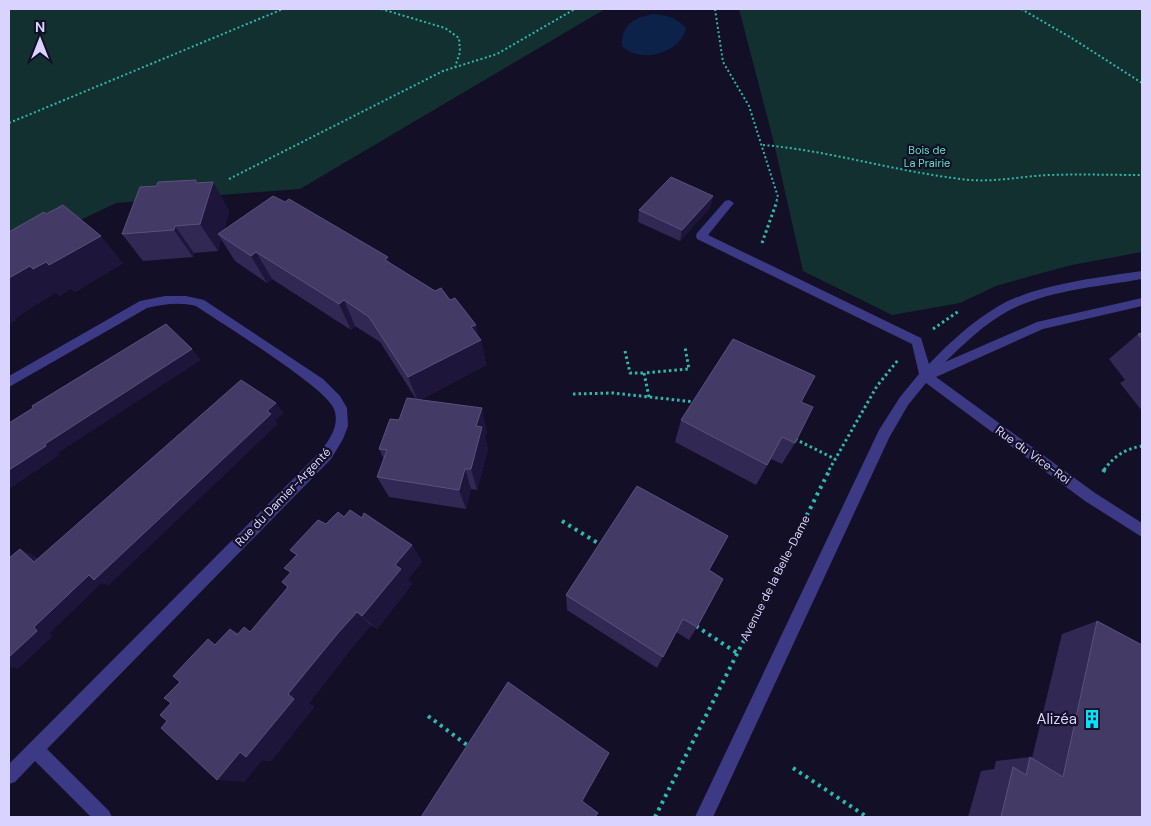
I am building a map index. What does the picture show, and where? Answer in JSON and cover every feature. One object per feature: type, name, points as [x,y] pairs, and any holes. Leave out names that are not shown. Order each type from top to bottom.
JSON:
[{"type":"street","points":[[729,203],[701,236],[917,341],[926,376]]},
{"type":"street","points":[[704,817],[884,434],[905,400],[926,376],[998,311],[1016,303],[1044,295],[1142,275]]},
{"type":"street","name":"Rue du Damier-Argenté","points":[[9,382],[144,304],[159,300],[188,299],[200,303],[326,388],[341,405],[343,416],[336,442],[326,455],[9,776]]},
{"type":"street","points":[[926,376],[1041,325],[1142,302]]},
{"type":"street","name":"Rue du Vice-Roi","points":[[926,376],[1090,497],[1142,531]]},
{"type":"street","points":[[35,749],[103,817]]},
{"type":"path","points":[[9,123],[283,9]]},
{"type":"path","points":[[382,9],[445,28],[460,38],[460,52],[454,67]]},
{"type":"path","points":[[229,178],[426,79],[454,67],[497,54],[575,9]]},
{"type":"path","points":[[715,9],[723,62],[749,106],[778,197],[761,246],[763,261],[768,267]]},
{"type":"path","points":[[1021,9],[1070,37],[1142,83]]},
{"type":"path","points":[[763,146],[786,147],[919,174],[973,180],[1008,180],[1049,175],[1142,175]]},
{"type":"path","points":[[625,351],[630,373],[644,373],[689,369],[685,347]]},
{"type":"path","name":"Avenue de la Belle-Dame","points":[[655,817],[835,460],[877,386],[900,358]]},
{"type":"path","points":[[662,366],[662,371]]},
{"type":"path","points":[[644,373],[649,397]]},
{"type":"path","points":[[572,394],[613,393],[700,402]]},
{"type":"path","points":[[795,439],[835,460]]},
{"type":"path","points":[[1103,472],[1110,461],[1126,448],[1142,446]]},
{"type":"path","points":[[562,521],[606,548]]},
{"type":"path","points":[[696,626],[737,653]]},
{"type":"path","points":[[428,716],[475,751]]},
{"type":"path","points":[[793,768],[867,817]]},
{"type":"green space","points":[[9,9],[605,9],[300,189],[116,203],[9,254]]},
{"type":"green space","name":"Bois de La Prairie","points":[[739,9],[1142,9],[1142,252],[1072,265],[1031,276],[996,286],[960,303],[892,315],[803,271],[774,143]]},
{"type":"water","points":[[654,14],[664,15],[679,22],[686,28],[683,37],[668,50],[658,54],[638,54],[622,46],[626,27],[630,23],[640,17]]},
{"type":"building","points":[[671,177],[713,196],[682,230],[639,210]]},
{"type":"building","points":[[196,180],[196,183],[213,182],[200,224],[175,226],[174,230],[122,234],[140,187],[157,186],[158,182]]},
{"type":"building","points":[[273,196],[285,202],[289,199],[388,257],[385,260],[435,291],[441,288],[450,300],[455,298],[476,325],[471,327],[481,340],[408,377],[369,317],[344,300],[339,304],[256,252],[251,256],[218,234]]},
{"type":"building","points":[[63,205],[101,236],[49,265],[46,262],[33,269],[30,266],[9,278],[9,232],[44,212],[46,214]]},
{"type":"building","points":[[166,324],[192,349],[45,444],[46,446],[9,470],[9,423],[33,408],[32,406]]},
{"type":"building","points":[[733,339],[815,376],[801,402],[813,407],[795,443],[782,437],[767,465],[681,420]]},
{"type":"building","points":[[241,380],[276,403],[267,411],[271,414],[94,580],[89,575],[34,627],[37,631],[9,657],[9,558],[20,549],[34,562]]},
{"type":"building","points":[[407,398],[482,408],[476,426],[482,427],[471,469],[465,469],[459,490],[377,477],[387,450],[379,449],[390,419],[399,420]]},
{"type":"building","points":[[637,486],[728,536],[709,570],[723,579],[697,627],[683,619],[663,657],[566,595]]},
{"type":"building","points":[[350,510],[362,518],[364,513],[412,545],[395,565],[401,569],[362,616],[357,612],[338,633],[288,694],[294,699],[246,757],[240,752],[217,780],[161,728],[167,721],[160,715],[171,703],[164,698],[180,682],[173,676],[208,639],[215,645],[230,629],[237,635],[244,627],[250,632],[288,587],[282,582],[291,572],[284,568],[297,555],[290,550],[318,520],[326,524],[338,512],[344,517]]},
{"type":"building","name":"Alizéa","points":[[1097,621],[1142,645],[1142,817],[1001,817],[1013,767],[1026,775],[1030,757],[1063,777]]},
{"type":"building","points":[[508,682],[609,753],[582,801],[598,813],[595,817],[421,817]]},
{"type":"place","name":"Alizéa","points":[[1092,719]]}]
